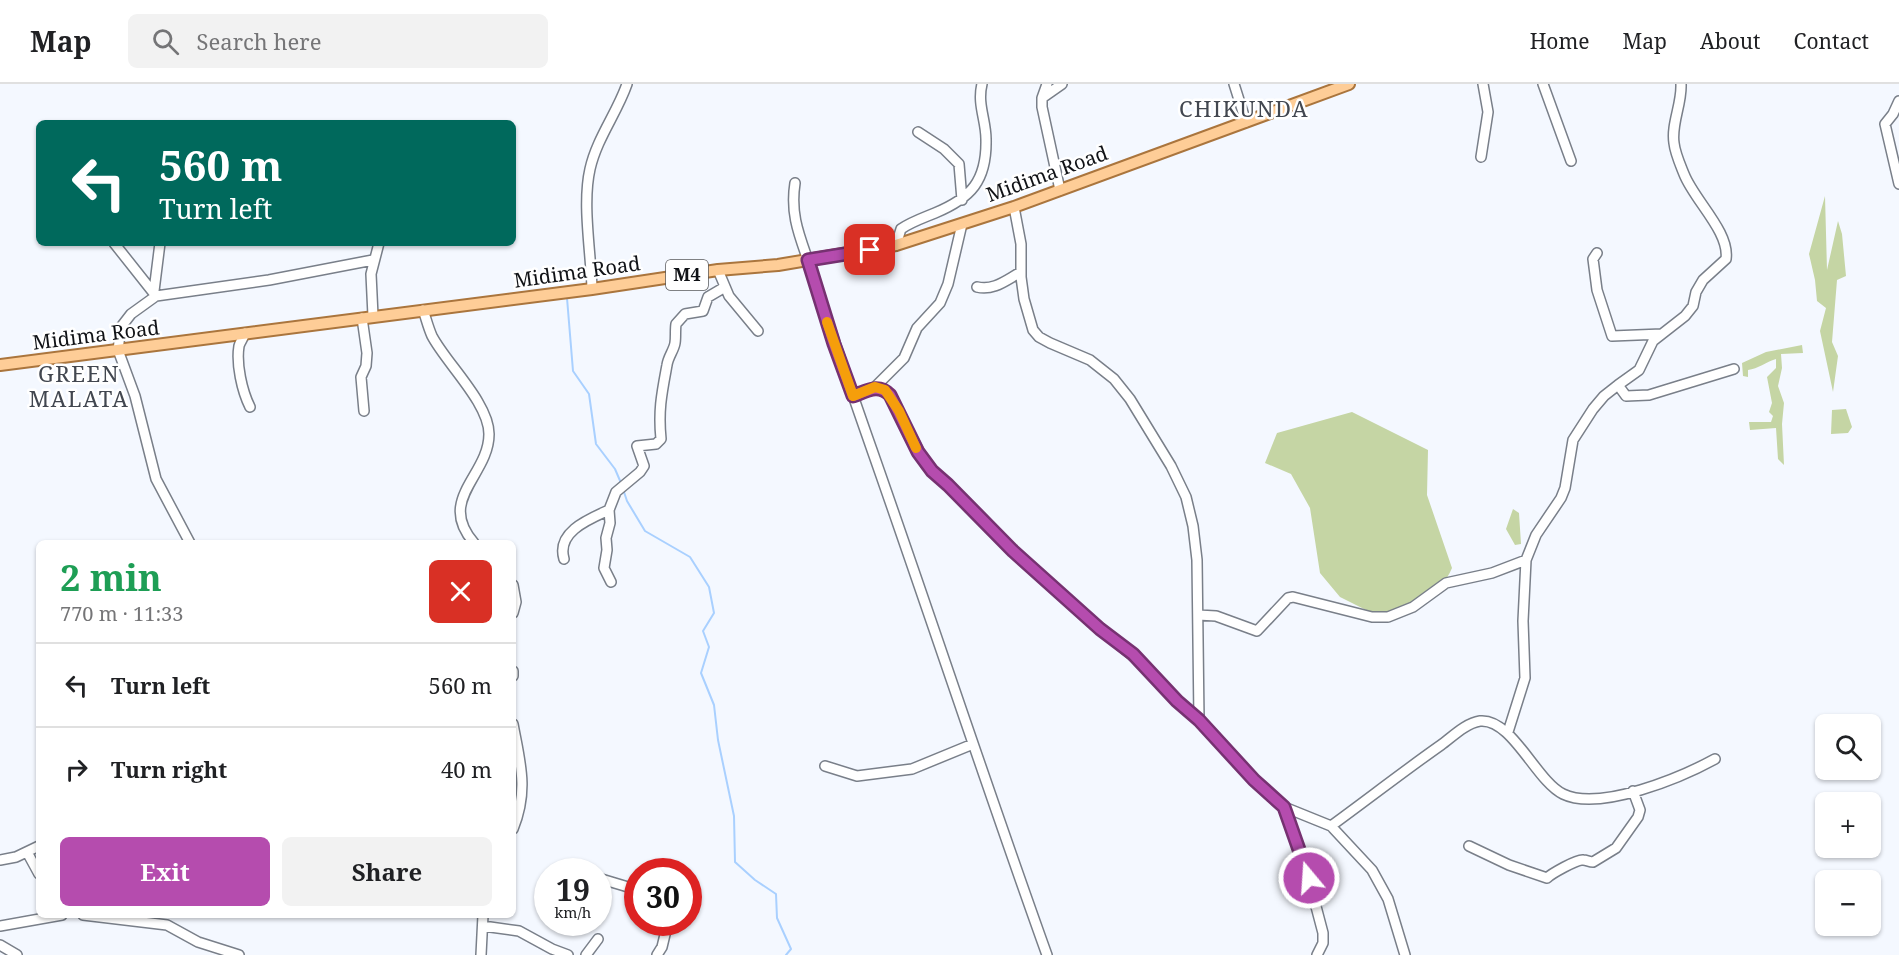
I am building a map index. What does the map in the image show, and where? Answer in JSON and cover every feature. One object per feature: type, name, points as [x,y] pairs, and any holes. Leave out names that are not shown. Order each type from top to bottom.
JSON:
[{"type":"main road","name":"Midima Road","points":[[0,365],[592,289],[718,270],[808,260],[896,245],[1014,207],[1349,84]]},
{"type":"street","points":[[592,289],[589,171],[600,140],[622,100],[627,84]]},
{"type":"street","points":[[896,245],[898,234],[906,225],[962,200],[973,191],[978,182],[986,152],[979,94],[982,84]]},
{"type":"street","points":[[1047,84],[1042,98],[1044,118],[1060,190]]},
{"type":"street","points":[[1042,98],[1062,84]]},
{"type":"street","points":[[1234,84],[1245,122]]},
{"type":"street","points":[[1481,158],[1488,112],[1483,84]]},
{"type":"street","points":[[1543,84],[1570,161]]},
{"type":"street","points":[[1508,732],[1525,678],[1523,621],[1526,560],[1536,535],[1561,498],[1565,488],[1573,440],[1604,396],[1639,370],[1653,341],[1690,310],[1703,280],[1726,259],[1727,254],[1717,228],[1696,198],[1685,176],[1676,149],[1674,133],[1682,93],[1681,84]]},
{"type":"street","points":[[1899,101],[1885,124],[1899,184]]},
{"type":"street","points":[[918,132],[944,149],[958,164],[962,200]]},
{"type":"street","points":[[795,183],[793,195],[799,240],[808,260],[834,344],[928,606],[973,744],[1047,955]]},
{"type":"street","points":[[1014,207],[1021,244],[1024,299],[1033,330],[1050,344],[1090,360],[1114,379],[1130,399],[1175,473],[1186,497],[1193,526],[1197,560],[1199,720]]},
{"type":"street","points":[[853,396],[875,387],[904,358],[917,328],[934,311],[945,294],[962,224]]},
{"type":"street","points":[[116,246],[155,293]]},
{"type":"street","points":[[155,293],[160,246]]},
{"type":"street","points":[[364,411],[361,377],[366,366],[373,260],[378,246]]},
{"type":"street","points":[[1597,253],[1593,259],[1597,290],[1612,336],[1662,334]]},
{"type":"street","points":[[188,540],[156,479],[135,396],[118,350],[121,327],[131,314],[155,293],[269,280],[373,260]]},
{"type":"street","points":[[718,270],[725,287],[758,331]]},
{"type":"street","points":[[977,287],[987,289],[1021,272]]},
{"type":"street","points":[[610,582],[604,568],[606,538],[610,523],[609,510],[616,492],[644,466],[637,446],[656,444],[661,439],[659,425],[661,389],[665,380],[667,362],[675,343],[676,324],[685,314],[703,311],[708,297],[725,287]]},
{"type":"street","points":[[423,309],[432,335],[469,388],[488,424],[487,446],[465,489],[459,509],[464,528],[472,540]]},
{"type":"street","points":[[245,333],[239,346],[240,369],[243,393],[250,407]]},
{"type":"street","points":[[1618,386],[1626,396],[1648,395],[1734,369]]},
{"type":"street","points":[[875,387],[885,390],[890,395],[918,452],[932,471],[1013,551],[1100,629],[1133,654],[1177,701],[1199,720],[1254,780],[1284,807],[1331,826],[1367,863],[1388,899],[1405,955]]},
{"type":"street","points":[[564,559],[562,544],[575,527],[609,510]]},
{"type":"street","points":[[1198,615],[1216,616],[1257,631],[1288,598],[1293,597],[1372,617],[1388,617],[1413,607],[1446,582],[1492,573],[1526,560]]},
{"type":"street","points":[[1331,826],[1475,722],[1485,721],[1508,732],[1530,761],[1559,792],[1566,795],[1592,798],[1633,791],[1686,774],[1715,759]]},
{"type":"street","points":[[516,737],[522,782],[520,809],[516,820]]},
{"type":"street","points":[[825,766],[857,776],[912,769],[973,744]]},
{"type":"street","points":[[1469,846],[1509,865],[1547,878],[1577,862],[1584,860],[1593,862],[1616,848],[1638,817],[1640,810],[1633,791]]},
{"type":"street","points":[[1284,807],[1304,861],[1323,933],[1323,943],[1317,955]]},
{"type":"street","points":[[0,860],[36,848]]},
{"type":"street","points":[[27,852],[36,868]]},
{"type":"street","points":[[0,926],[45,918]]},
{"type":"street","points":[[106,918],[167,926],[198,942],[239,955]]},
{"type":"street","points":[[481,955],[483,918]]},
{"type":"street","points":[[483,926],[519,931],[568,955]]},
{"type":"street","points":[[657,955],[665,936]]},
{"type":"street","points":[[586,955],[598,939]]},
{"type":"street","points":[[0,945],[17,955]]},
{"type":"green space","points":[[1825,196],[1827,270],[1838,221],[1842,234],[1846,276],[1837,280],[1832,342],[1838,356],[1833,392],[1820,331],[1826,308],[1817,301],[1809,254]]},
{"type":"green space","points":[[1802,345],[1803,353],[1781,354],[1782,368],[1778,386],[1784,403],[1782,424],[1784,465],[1778,459],[1776,428],[1750,430],[1749,422],[1771,422],[1773,416],[1769,412],[1772,403],[1767,377],[1776,368],[1776,359],[1748,370],[1748,377],[1743,376],[1742,363],[1766,352]]},
{"type":"green space","points":[[1846,409],[1852,427],[1848,433],[1831,434],[1832,410]]},
{"type":"green space","points":[[1352,412],[1428,450],[1427,495],[1452,568],[1440,586],[1422,600],[1380,617],[1340,597],[1320,573],[1310,508],[1291,474],[1265,463],[1277,433]]},
{"type":"green space","points":[[1513,509],[1519,513],[1521,544],[1515,545],[1506,529]]},
{"type":"waterway","points":[[567,298],[573,371],[589,394],[596,444],[615,469],[621,483]]},
{"type":"waterway","points":[[623,489],[627,501],[645,531],[690,557],[709,587],[714,613],[703,631],[709,647],[701,673],[714,705],[718,740],[734,816],[735,862],[755,880],[776,894],[777,918],[791,949],[786,955]]},
{"type":"slow traffic","points":[[827,322],[853,396],[875,387],[885,390],[899,411],[916,448]]},
{"type":"district","name":"CHIKUNDA","points":[[1244,109]]},
{"type":"district","name":"GREEN MALATA","points":[[79,386]]},
{"type":"route","points":[[870,250],[808,260],[853,396],[875,387],[885,390],[899,411],[926,465],[1013,551],[1115,642],[1133,654],[1177,701],[1199,720],[1254,780],[1284,807],[1309,878]]}]
